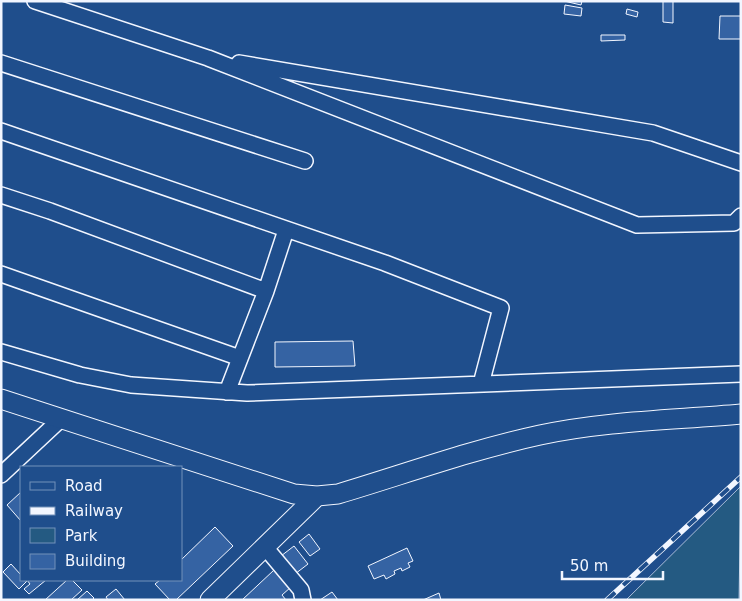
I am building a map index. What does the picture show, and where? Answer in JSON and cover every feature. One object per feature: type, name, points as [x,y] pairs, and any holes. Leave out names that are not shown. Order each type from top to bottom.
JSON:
[{"type":"main road","points":[[1,398],[285,491],[318,496],[338,494],[485,448],[540,435],[575,429],[741,414]]},
{"type":"main road","points":[[210,600],[318,496]]},
{"type":"street","points":[[35,1],[208,58],[637,225],[734,223],[741,216]]},
{"type":"street","points":[[208,58],[653,133],[741,162]]},
{"type":"street","points":[[1,63],[305,161]]},
{"type":"street","points":[[1,131],[385,263],[501,308],[481,384]]},
{"type":"street","points":[[1,195],[50,211],[266,292]]},
{"type":"street","points":[[227,392],[266,292],[286,230]]},
{"type":"street","points":[[1,274],[240,358]]},
{"type":"street","points":[[1,352],[80,375],[132,385],[247,394],[741,374]]},
{"type":"street","points":[[1,475],[62,418]]},
{"type":"street","points":[[265,547],[302,590],[303,600]]},
{"type":"green space","points":[[741,486],[739,600],[626,600]]},
{"type":"building","points":[[564,1],[582,1],[581,5]]},
{"type":"building","points":[[663,1],[673,1],[673,23],[663,22]]},
{"type":"building","points":[[565,5],[582,8],[581,16],[564,14]]},
{"type":"building","points":[[627,9],[638,12],[637,17],[626,14]]},
{"type":"building","points":[[720,16],[741,16],[741,39],[719,39]]},
{"type":"building","points":[[601,35],[625,35],[625,40],[601,41]]},
{"type":"building","points":[[353,341],[355,366],[275,367],[275,342]]},
{"type":"building","points":[[20,493],[20,520],[7,505]]},
{"type":"building","points":[[215,527],[233,546],[176,600],[170,600],[155,584],[159,581],[182,581],[182,559]]},
{"type":"building","points":[[309,534],[320,549],[310,556],[299,542]]},
{"type":"building","points":[[294,546],[308,564],[295,574],[281,556]]},
{"type":"building","points":[[407,548],[413,561],[408,563],[410,567],[402,571],[401,568],[394,571],[395,574],[386,579],[384,575],[374,579],[368,566]]},
{"type":"building","points":[[11,564],[20,574],[20,581],[27,581],[19,589],[3,572]]},
{"type":"building","points":[[274,570],[291,587],[282,595],[286,600],[242,600]]},
{"type":"building","points":[[28,581],[45,581],[29,594],[24,589],[30,584]]},
{"type":"building","points":[[66,581],[73,581],[82,590],[71,600],[45,600]]},
{"type":"building","points":[[116,589],[125,600],[108,600],[106,597]]},
{"type":"building","points":[[87,591],[94,598],[92,600],[77,600]]},
{"type":"building","points":[[332,592],[338,600],[320,600]]},
{"type":"building","points":[[439,593],[441,600],[423,600]]},
{"type":"railway","points":[[607,600],[741,477]]}]
